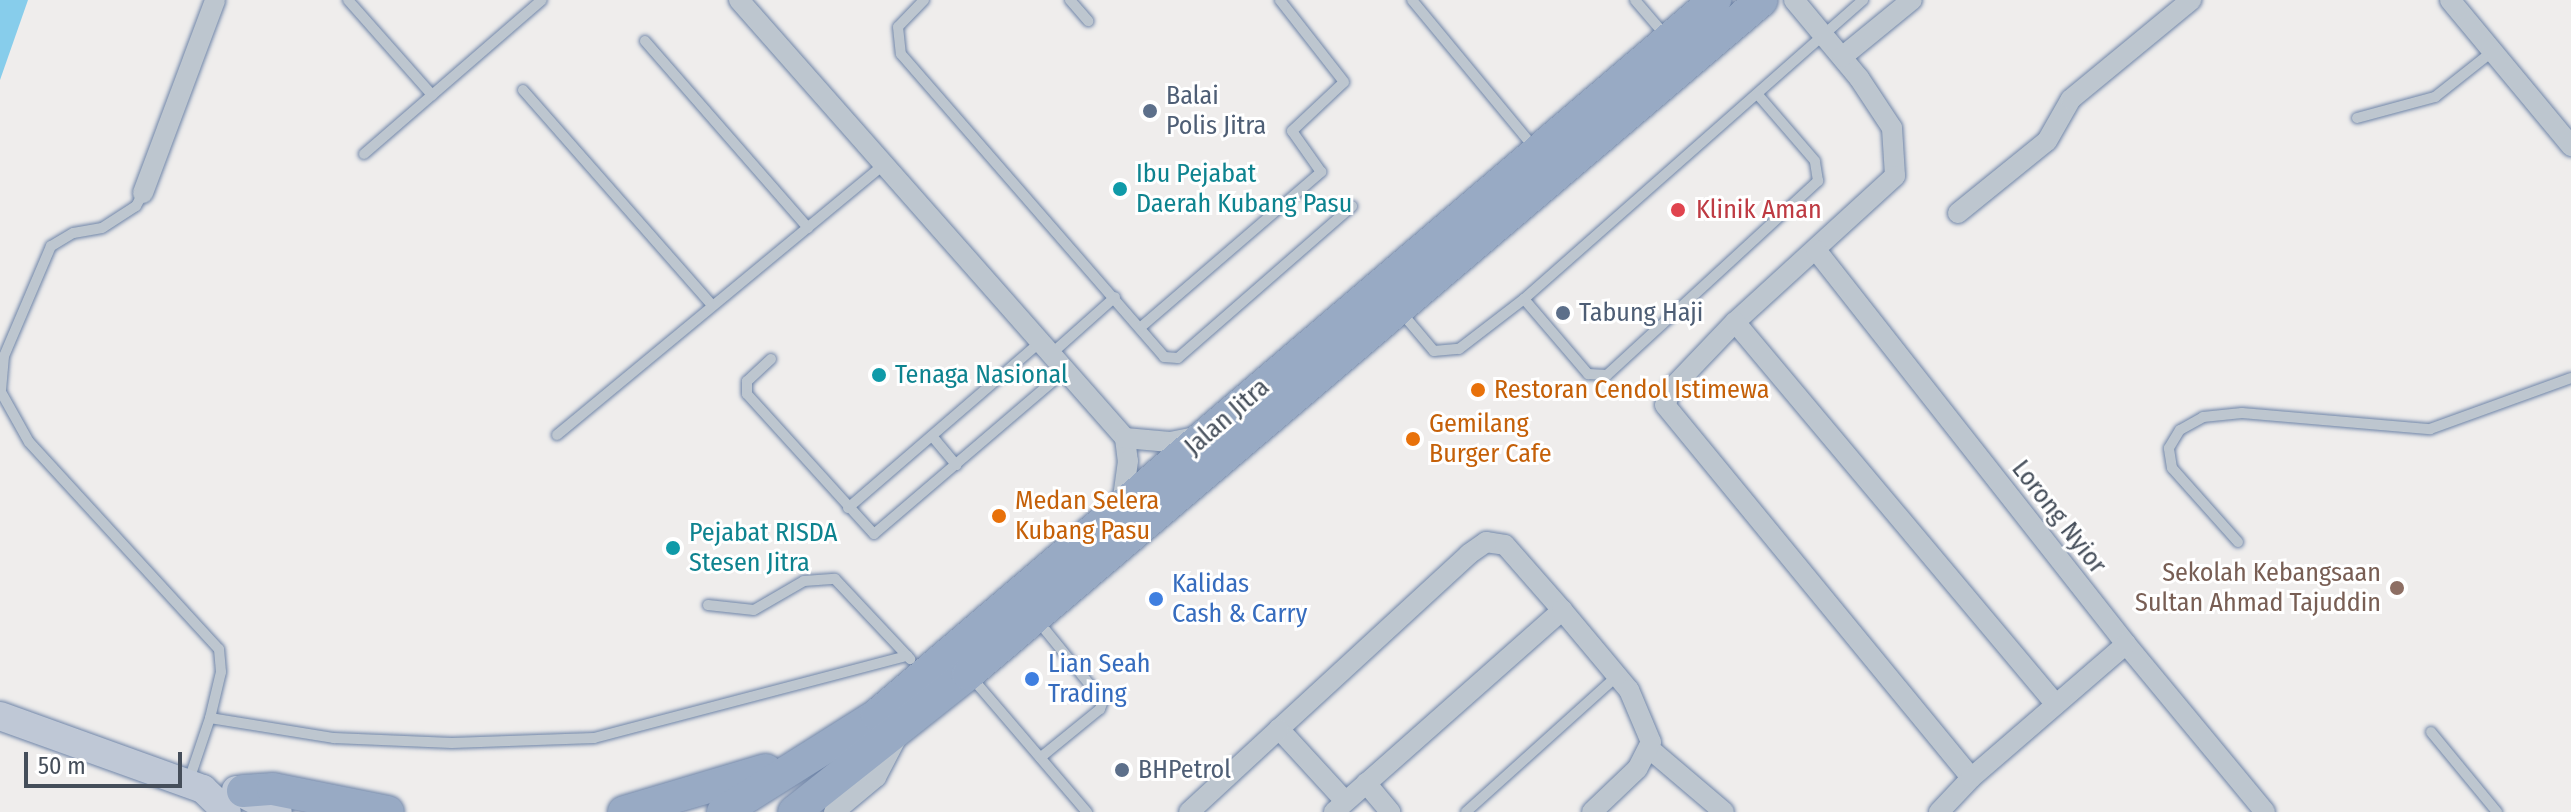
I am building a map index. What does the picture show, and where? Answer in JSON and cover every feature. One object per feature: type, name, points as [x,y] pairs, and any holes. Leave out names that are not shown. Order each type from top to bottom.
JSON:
[{"type":"highway","name":"Jalan Jitra","points":[[723,812],[826,749],[916,665],[1121,509],[1715,0]]},
{"type":"highway","name":"Jalan Jitra","points":[[794,812],[968,674],[1762,0]]},
{"type":"highway","points":[[624,812],[704,791],[826,749]]},
{"type":"highway","points":[[235,802],[273,789],[388,812]]},
{"type":"main road","points":[[0,716],[235,802],[278,812]]},
{"type":"street","points":[[143,193],[215,0]]},
{"type":"street","points":[[739,0],[1125,438],[1128,461],[1121,509]]},
{"type":"street","points":[[1794,0],[1842,57],[1892,128],[1898,157],[1888,184],[1735,322],[1672,388],[1665,405],[1971,778]]},
{"type":"street","points":[[1842,57],[1912,0]]},
{"type":"street","points":[[1958,213],[2047,141],[2071,99],[2191,0]]},
{"type":"street","points":[[2450,0],[2571,146]]},
{"type":"street","name":"Lorong Nyior","points":[[1816,250],[2126,644],[2265,812]]},
{"type":"street","points":[[1735,322],[2056,704]]},
{"type":"street","points":[[1125,438],[1170,442],[1208,433]]},
{"type":"street","points":[[1189,812],[1486,542],[1505,545],[1618,675],[1642,714],[1650,749],[1724,812]]},
{"type":"street","points":[[1279,729],[1340,807],[1562,610]]},
{"type":"street","points":[[1939,812],[1971,778],[2126,644]]},
{"type":"street","points":[[834,812],[876,777],[899,731]]},
{"type":"street","points":[[1592,812],[1650,749]]},
{"type":"street","points":[[1366,783],[1390,812]]},
{"type":"lane","points":[[348,0],[432,95]]},
{"type":"lane","points":[[364,154],[542,0]]},
{"type":"lane","points":[[924,0],[898,27],[895,39],[901,54],[1164,357],[1178,358],[1352,206]]},
{"type":"lane","points":[[1070,0],[1088,21]]},
{"type":"lane","points":[[1141,327],[1321,172],[1292,131],[1344,82],[1280,0]]},
{"type":"lane","points":[[1412,0],[1537,151]]},
{"type":"lane","points":[[1635,0],[1669,40]]},
{"type":"lane","points":[[1399,311],[1434,351],[1446,353],[1459,349],[1524,299],[1863,0]]},
{"type":"lane","points":[[645,41],[808,228]]},
{"type":"lane","points":[[2357,118],[2435,97],[2493,51]]},
{"type":"lane","points":[[523,90],[712,305]]},
{"type":"lane","points":[[1524,299],[1588,374],[1607,375],[1818,181],[1815,161],[1758,95]]},
{"type":"lane","points":[[557,435],[883,165]]},
{"type":"lane","points":[[143,193],[136,206],[102,228],[73,233],[51,246],[4,356],[1,392],[29,442],[219,649],[221,672],[195,786]]},
{"type":"lane","points":[[848,508],[932,436],[1115,297]]},
{"type":"lane","points":[[771,359],[747,381],[747,394],[874,534],[1064,372]]},
{"type":"lane","points":[[2238,542],[2172,468],[2169,448],[2180,430],[2203,417],[2242,413],[2430,429],[2571,378]]},
{"type":"lane","points":[[932,436],[956,465]]},
{"type":"lane","points":[[708,605],[754,610],[804,581],[835,579],[916,665]]},
{"type":"lane","points":[[1035,617],[1103,701],[1100,709],[1040,758]]},
{"type":"lane","points":[[210,718],[334,738],[452,743],[594,738],[916,665]]},
{"type":"lane","points":[[968,674],[1087,812]]},
{"type":"lane","points":[[1466,812],[1618,675]]},
{"type":"lane","points":[[2431,732],[2497,812]]},
{"type":"water","points":[[0,0],[28,0],[0,80]]},
{"type":"place","name":"Balai Polis Jitra","points":[[1150,111]]},
{"type":"place","name":"Ibu Pejabat Daerah Kubang Pasu","points":[[1120,189]]},
{"type":"place","name":"Klinik Aman","points":[[1678,210]]},
{"type":"place","name":"Tabung Haji","points":[[1563,313]]},
{"type":"place","name":"Tenaga Nasional","points":[[879,375]]},
{"type":"place","name":"Restoran Cendol Istimewa","points":[[1478,390]]},
{"type":"place","name":"Gemilang Burger Cafe","points":[[1413,439]]},
{"type":"place","name":"Medan Selera Kubang Pasu","points":[[999,516]]},
{"type":"place","name":"Pejabat RISDA Stesen Jitra","points":[[673,548]]},
{"type":"place","name":"Sekolah Kebangsaan Sultan Ahmad Tajuddin","points":[[2397,588]]},
{"type":"place","name":"Kalidas Cash & Carry","points":[[1156,599]]},
{"type":"place","name":"Lian Seah Trading","points":[[1032,679]]},
{"type":"place","name":"BHPetrol","points":[[1122,770]]}]
